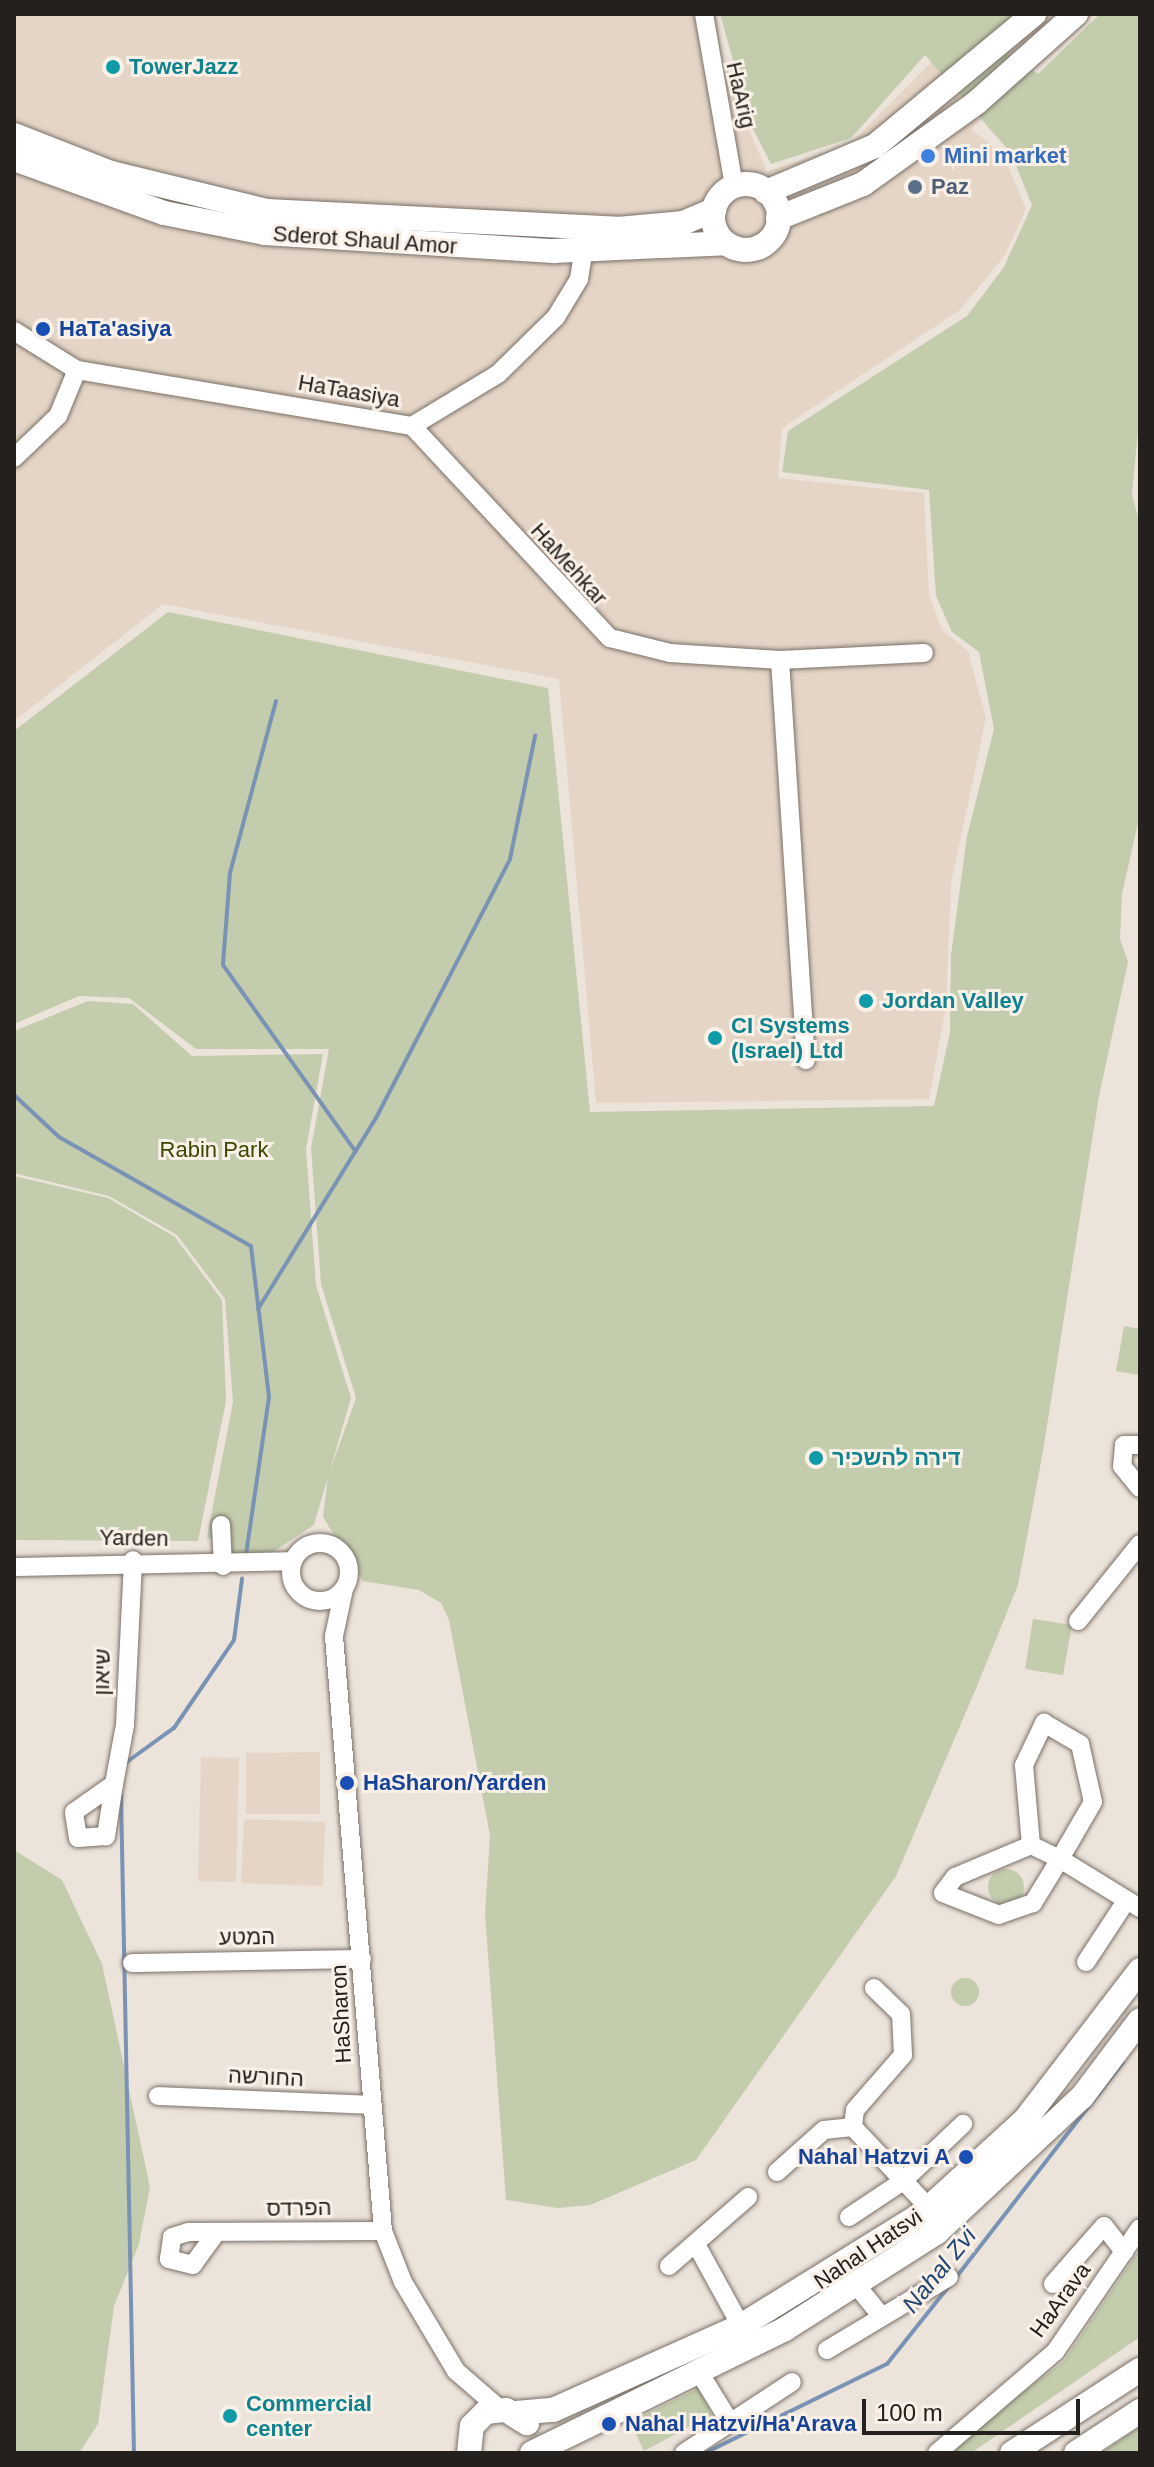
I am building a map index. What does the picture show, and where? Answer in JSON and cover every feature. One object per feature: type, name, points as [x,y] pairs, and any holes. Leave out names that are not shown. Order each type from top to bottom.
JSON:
[{"type":"street","name":"HaArig","points":[[704,14],[734,186]]},
{"type":"street","points":[[1034,14],[875,146],[766,192],[734,186],[714,210],[726,243],[741,250],[762,246],[778,218],[863,184],[976,103],[1076,14]]},
{"type":"street","name":"Sderot Shaul Amor","points":[[14,135],[111,173],[267,211],[585,240],[683,223],[714,210]]},
{"type":"street","name":"Sderot Shaul Amor","points":[[14,159],[149,208],[265,233],[726,243]]},
{"type":"street","points":[[766,192],[778,218]]},
{"type":"street","name":"HaTaasiya","points":[[14,331],[77,370],[412,426],[498,374],[556,317],[579,279],[585,240]]},
{"type":"street","points":[[14,458],[58,416],[77,370]]},
{"type":"street","name":"HaMehkar","points":[[412,426],[610,638],[670,653],[780,660],[924,653]]},
{"type":"street","points":[[780,660],[806,1060]]},
{"type":"street","points":[[1140,1445],[1124,1445],[1122,1466],[1140,1488]]},
{"type":"street","points":[[221,1525],[223,1566]]},
{"type":"street","points":[[1078,1621],[1140,1544]]},
{"type":"street","points":[[307,1546],[335,1547],[349,1571],[344,1589],[313,1601],[294,1586],[293,1561],[307,1546]]},
{"type":"street","name":"Yarden","points":[[14,1567],[133,1560],[253,1568],[293,1561]]},
{"type":"street","name":"שיאון","points":[[114,1784],[125,1725],[133,1560]]},
{"type":"street","name":"Yarden","points":[[253,1568],[294,1586]]},
{"type":"street","name":"HaSharon","points":[[344,1589],[334,1636],[383,2231],[403,2282],[456,2371],[470,2438]]},
{"type":"street","name":"HaSharon","points":[[313,1601],[334,1636]]},
{"type":"street","points":[[1031,1845],[1024,1765],[1044,1723],[1080,1744],[1093,1802],[1060,1859],[1033,1903],[999,1915],[943,1893],[955,1877],[1031,1845],[1060,1859],[1133,1904],[1086,1962]]},
{"type":"street","name":"המטע","points":[[132,1963],[362,1959]]},
{"type":"street","name":"Nahal Hatsvi","points":[[508,2412],[553,2410],[741,2326],[929,2208],[1025,2120],[1140,1970]]},
{"type":"street","points":[[874,1988],[901,2014],[903,2055],[855,2110],[853,2127],[929,2208]]},
{"type":"street","name":"Nahal Hatsvi","points":[[532,2453],[699,2372],[857,2286],[937,2232],[996,2181],[1082,2097],[1140,2020]]},
{"type":"street","name":"החורשה","points":[[158,2096],[371,2105]]},
{"type":"street","points":[[849,2217],[903,2181],[963,2124]]},
{"type":"street","points":[[777,2172],[824,2130],[853,2127]]},
{"type":"street","points":[[669,2266],[697,2246],[748,2197]]},
{"type":"street","points":[[1053,2284],[1104,2226],[1124,2252]]},
{"type":"street","name":"HaArava","points":[[937,2453],[1055,2352],[1140,2228]]},
{"type":"street","name":"הפרדס","points":[[216,2233],[383,2231]]},
{"type":"street","points":[[697,2246],[741,2326]]},
{"type":"street","points":[[827,2350],[949,2277]]},
{"type":"street","points":[[857,2286],[881,2316]]},
{"type":"street","points":[[1012,2453],[1140,2370]]},
{"type":"street","name":"HaSharon","points":[[456,2371],[508,2412]]},
{"type":"street","points":[[699,2372],[730,2422]]},
{"type":"street","points":[[684,2453],[792,2382]]},
{"type":"street","points":[[1076,2453],[1140,2411]]},
{"type":"street","points":[[448,2453],[508,2412],[532,2432],[532,2453]]},
{"type":"shaded area","points":[[14,14],[716,14],[723,71],[767,171],[850,144],[979,14],[1094,14],[971,129],[1004,156],[1026,209],[1005,255],[960,310],[782,428],[778,478],[924,493],[929,594],[942,630],[968,651],[986,718],[951,884],[946,1006],[929,1099],[596,1103],[559,679],[163,604],[14,721]]},
{"type":"shaded area","points":[[320,1752],[320,1814],[246,1814],[246,1753]]},
{"type":"shaded area","points":[[201,1757],[239,1758],[236,1882],[198,1881]]},
{"type":"shaded area","points":[[244,1819],[325,1822],[323,1886],[241,1883]]},
{"type":"green space","points":[[720,14],[1029,14],[999,48],[1038,74],[1100,14],[1140,14],[1139,420],[1132,494],[1140,525],[1140,814],[1122,894],[1120,939],[1128,962],[1099,1096],[1043,1451],[1018,1585],[977,1686],[896,1876],[696,2160],[590,2205],[558,2208],[506,2200],[485,1914],[490,1835],[449,1620],[441,1603],[419,1590],[363,1581],[323,1517],[328,1476],[356,1398],[321,1284],[311,1148],[329,1049],[196,1049],[129,998],[79,996],[14,1024],[14,731],[168,612],[548,688],[590,1112],[934,1106],[950,1032],[951,955],[967,836],[994,729],[979,652],[952,632],[936,596],[929,490],[782,472],[788,431],[967,316],[1004,267],[1032,205],[1011,153],[925,55],[851,138],[771,164],[752,127]]},
{"type":"green space","name":"Rabin Park","points":[[88,1001],[133,1004],[192,1056],[323,1054],[306,1149],[316,1285],[351,1398],[314,1525],[270,1554],[239,1556],[207,1537],[233,1402],[225,1299],[177,1235],[109,1196],[14,1173],[14,1031]]},
{"type":"green space","points":[[14,1176],[108,1198],[175,1237],[222,1300],[226,1401],[198,1541],[14,1540]]},
{"type":"green space","points":[[1124,1326],[1140,1329],[1139,1375],[1116,1371]]},
{"type":"green space","points":[[1033,1619],[1072,1625],[1063,1675],[1025,1669]]},
{"type":"green space","points":[[14,1850],[62,1880],[102,1964],[150,2187],[139,2244],[114,2306],[98,2424],[79,2453],[14,2453]]},
{"type":"green space","points":[[1006,1869],[1019,1874],[1024,1887],[1019,1900],[1006,1905],[993,1900],[988,1887],[993,1874]]},
{"type":"green space","points":[[965,1978],[975,1982],[979,1992],[975,2002],[965,2006],[955,2002],[951,1992],[955,1982]]},
{"type":"green space","points":[[1140,2249],[1140,2337],[971,2453],[941,2453],[1063,2362]]},
{"type":"green space","points":[[699,2388],[712,2415],[644,2451],[630,2422]]},
{"type":"green space","points":[[1140,2427],[1140,2453],[1101,2453]]},
{"type":"waterway","points":[[276,701],[230,873],[223,965],[356,1152]]},
{"type":"waterway","points":[[258,1309],[377,1116],[510,859],[535,736]]},
{"type":"waterway","points":[[14,1095],[59,1137],[251,1246],[269,1397],[246,1555]]},
{"type":"waterway","points":[[124,1764],[174,1728],[234,1640],[242,1579]]},
{"type":"waterway","points":[[121,1795],[134,2453]]},
{"type":"waterway","name":"Nahal Zvi","points":[[954,2280],[1123,2062]]},
{"type":"waterway","name":"Nahal Zvi","points":[[705,2453],[887,2364],[949,2286]]},
{"type":"place","name":"TowerJazz","points":[[113,67]]},
{"type":"place","name":"Mini market","points":[[928,156]]},
{"type":"place","name":"Paz","points":[[915,187]]},
{"type":"place","name":"HaTa'asiya","points":[[43,329]]},
{"type":"place","name":"Jordan Valley","points":[[866,1001]]},
{"type":"place","name":"CI Systems (Israel) Ltd","points":[[715,1038]]},
{"type":"place","name":"דירה להשכיר","points":[[816,1458]]},
{"type":"place","name":"HaSharon/Yarden","points":[[347,1783]]},
{"type":"place","name":"Nahal Hatzvi A","points":[[966,2157]]},
{"type":"place","name":"Commercial center","points":[[230,2416]]},
{"type":"place","name":"Nahal Hatzvi/Ha'Arava","points":[[609,2424]]}]
